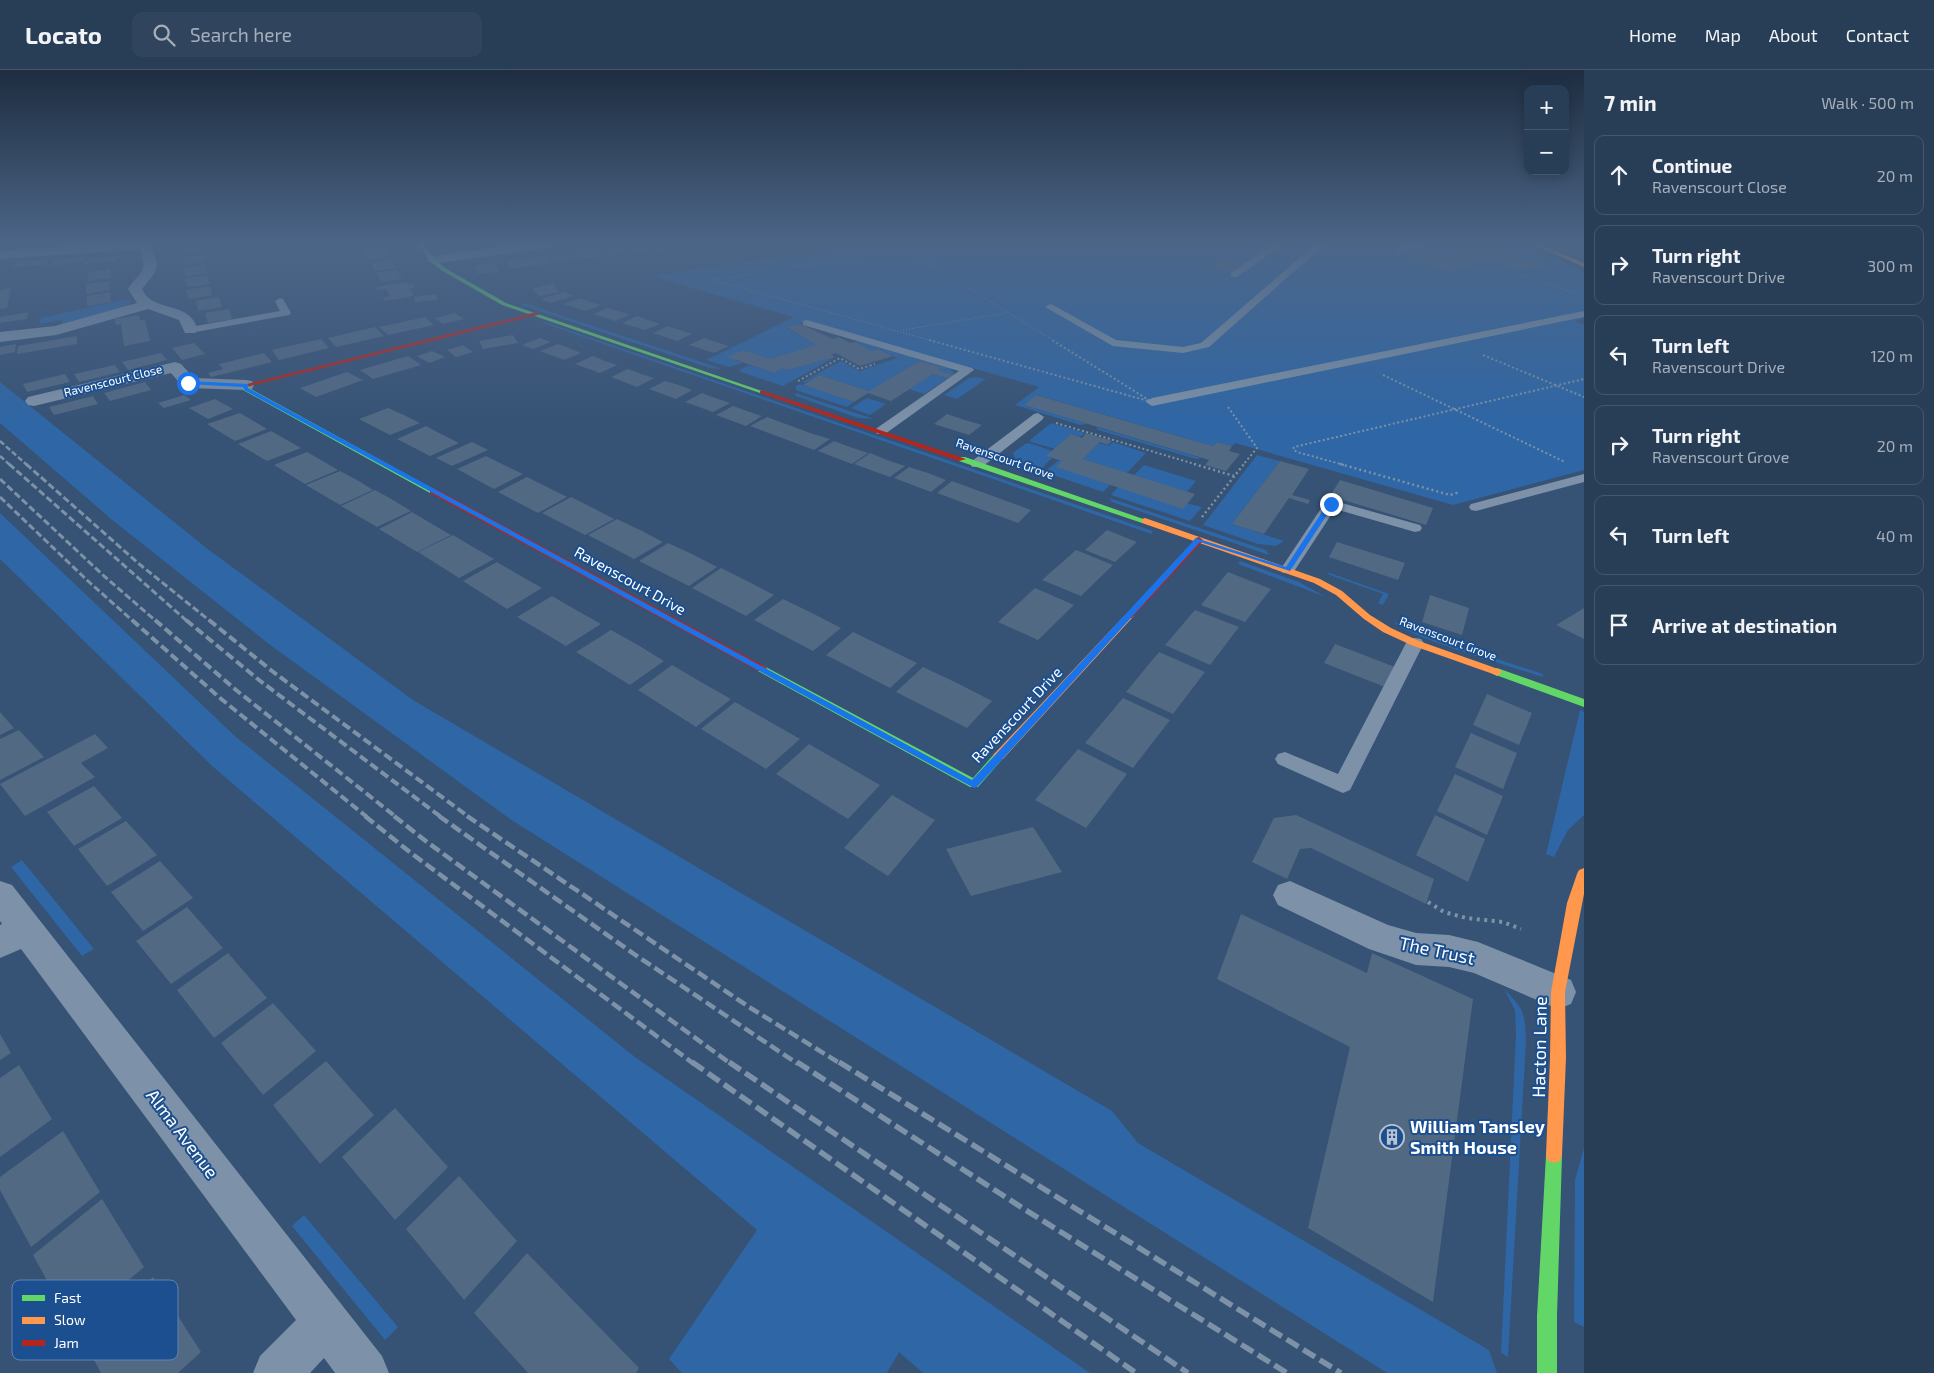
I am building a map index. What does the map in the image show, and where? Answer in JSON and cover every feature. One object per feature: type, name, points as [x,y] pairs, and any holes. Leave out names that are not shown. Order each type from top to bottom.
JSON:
[{"type":"street","name":"Ravenscourt Grove","points":[[502,303],[1288,570],[1317,581],[1340,593],[1367,617],[1387,630],[1415,643],[1584,703]]},
{"type":"street","points":[[0,337],[56,330],[149,304],[184,318],[188,322],[190,330]]},
{"type":"street","points":[[246,386],[252,382],[536,314]]},
{"type":"street","name":"Ravenscourt Close","points":[[34,400],[175,366],[188,383],[246,386]]},
{"type":"street","name":"Ravenscourt Drive","points":[[246,386],[246,389],[974,784],[1199,540]]},
{"type":"street","name":"Hacton Lane","points":[[1547,1373],[1547,1316],[1558,1058],[1558,992],[1574,903],[1584,874]]},
{"type":"street","name":"Alma Avenue","points":[[0,895],[13,936],[326,1322],[365,1373]]},
{"type":"street","name":"The Trust","points":[[1290,895],[1381,938],[1416,949],[1449,951],[1478,958],[1558,992]]},
{"type":"street","points":[[277,1373],[326,1322]]},
{"type":"lane","points":[[190,330],[286,313],[281,303]]},
{"type":"lane","points":[[1050,307],[1113,343],[1183,350],[1205,345],[1253,303]]},
{"type":"lane","points":[[1152,402],[1356,362],[1584,314]]},
{"type":"lane","points":[[807,323],[968,370],[881,431]]},
{"type":"lane","points":[[977,464],[1038,417]]},
{"type":"lane","points":[[1476,507],[1584,478]]},
{"type":"lane","points":[[1288,570],[1331,504],[1415,528]]},
{"type":"lane","points":[[1286,759],[1344,785],[1415,643]]},
{"type":"path","points":[[796,303],[1152,402]]},
{"type":"path","points":[[992,303],[1152,402]]},
{"type":"path","points":[[898,331],[1008,313]]},
{"type":"path","points":[[1453,342],[1584,397]]},
{"type":"path","points":[[773,395],[840,358],[859,369],[896,356],[893,354],[903,351]]},
{"type":"path","points":[[1356,362],[1568,464],[1558,466]]},
{"type":"path","points":[[1468,490],[1450,495],[1297,452],[1293,449],[1294,447],[1584,379]]},
{"type":"path","points":[[1187,536],[1257,448],[1215,389]]},
{"type":"path","points":[[1038,417],[1234,476]]},
{"type":"path","points":[[1428,902],[1444,912],[1466,918],[1495,920],[1521,929]]},
{"type":"shaded area","points":[[110,303],[129,303],[125,308],[63,326],[62,320],[40,324],[41,318]]},
{"type":"shaded area","points":[[524,303],[722,369],[710,368],[521,305]]},
{"type":"shaded area","points":[[744,303],[1584,303],[1584,318],[1575,321],[1584,325],[1584,470],[1453,505],[1235,443],[1232,446],[1217,442],[1213,446],[1037,395],[1024,405],[1087,424],[1080,425],[1015,405],[1039,387],[806,321],[787,328],[816,345],[770,359],[743,350],[728,357],[743,363],[729,367],[706,360],[794,317]]},
{"type":"shaded area","points":[[545,322],[1153,531],[1151,534],[543,323]]},
{"type":"shaded area","points":[[855,342],[949,368],[954,373],[953,375],[938,370],[942,367],[919,361],[869,391],[819,375],[805,383],[802,382],[841,361],[859,371],[897,358],[879,349],[872,351]]},
{"type":"shaded area","points":[[835,357],[783,386],[741,372],[740,369],[749,365],[774,373],[783,368],[789,370]]},
{"type":"shaded area","points":[[933,374],[948,378],[924,394],[909,389]]},
{"type":"shaded area","points":[[969,378],[986,379],[957,399],[944,395]]},
{"type":"shaded area","points":[[0,382],[209,550],[413,700],[1112,1111],[1138,1143],[1489,1350],[1497,1373],[1387,1373],[510,819],[269,644],[111,519],[0,423]]},
{"type":"shaded area","points":[[800,384],[854,402],[847,407],[796,390],[796,386]]},
{"type":"shaded area","points":[[795,393],[874,419],[858,418],[796,396]]},
{"type":"shaded area","points":[[867,398],[886,404],[870,415],[851,408]]},
{"type":"shaded area","points":[[1051,423],[1085,433],[1080,437],[1071,434],[1055,449],[1031,442],[1030,440]]},
{"type":"shaded area","points":[[1096,427],[1201,458],[1196,459],[1098,430]]},
{"type":"shaded area","points":[[1113,442],[1146,453],[1127,473],[1083,459],[1099,443],[1109,446]]},
{"type":"shaded area","points":[[1029,443],[1053,451],[1047,456],[1052,458],[1039,471],[1017,464],[1013,453]]},
{"type":"shaded area","points":[[1257,455],[1280,461],[1232,524],[1284,541],[1276,546],[1258,544],[1203,525]]},
{"type":"shaded area","points":[[1059,460],[1110,485],[1103,492],[1044,472]]},
{"type":"shaded area","points":[[1144,465],[1196,481],[1187,492],[1134,475]]},
{"type":"shaded area","points":[[1118,487],[1202,507],[1190,521],[1111,495]]},
{"type":"shaded area","points":[[1109,498],[1266,550],[1269,555],[1112,502]]},
{"type":"shaded area","points":[[0,513],[236,737],[635,1057],[1090,1373],[923,1373],[899,1352],[887,1373],[682,1373],[669,1359],[757,1230],[212,766],[0,559]]},
{"type":"shaded area","points":[[1240,561],[1299,582],[1326,597],[1238,564]]},
{"type":"shaded area","points":[[1330,573],[1389,594],[1383,605],[1378,603],[1383,594],[1327,574]]},
{"type":"shaded area","points":[[1394,622],[1421,634],[1543,674],[1543,677],[1439,643],[1403,628]]},
{"type":"shaded area","points":[[1580,710],[1584,712],[1584,815],[1568,830],[1554,857],[1546,854]]},
{"type":"shaded area","points":[[22,860],[94,949],[82,956],[11,867]]},
{"type":"shaded area","points":[[1504,989],[1522,1012],[1526,1041],[1508,1357],[1501,1353],[1516,1033],[1515,1010]]},
{"type":"shaded area","points":[[1584,1148],[1584,1327],[1574,1322],[1575,1180]]},
{"type":"shaded area","points":[[304,1215],[398,1327],[385,1340],[292,1226]]},
{"type":"building","points":[[0,303],[8,303],[7,308],[0,309]]},
{"type":"building","points":[[87,303],[106,303],[87,306]]},
{"type":"building","points":[[196,303],[221,303],[222,307],[198,311]]},
{"type":"building","points":[[593,303],[601,305],[586,311],[564,304]]},
{"type":"building","points":[[608,308],[630,315],[615,321],[593,314]]},
{"type":"building","points":[[229,309],[232,319],[208,323],[205,313]]},
{"type":"building","points":[[28,312],[27,319],[0,323],[0,317]]},
{"type":"building","points":[[455,313],[464,319],[443,324],[435,318]]},
{"type":"building","points":[[139,315],[140,320],[145,320],[150,341],[124,346],[121,324],[116,325],[115,319]]},
{"type":"building","points":[[637,316],[660,324],[645,330],[622,323]]},
{"type":"building","points":[[425,317],[434,325],[388,335],[379,327]]},
{"type":"building","points":[[800,324],[833,339],[838,337],[850,343],[855,342],[872,351],[878,349],[893,356],[860,366],[836,353],[831,355],[835,357],[789,370],[783,368],[774,373],[727,357],[743,350],[770,359],[816,345],[787,327]]},
{"type":"building","points":[[668,326],[692,334],[677,341],[653,333]]},
{"type":"building","points":[[375,327],[384,336],[336,347],[328,338]]},
{"type":"building","points":[[513,335],[518,343],[483,349],[479,341]]},
{"type":"building","points":[[77,336],[77,344],[17,354],[18,346]]},
{"type":"building","points":[[540,338],[551,342],[533,349],[522,345]]},
{"type":"building","points":[[704,338],[729,346],[714,353],[689,345]]},
{"type":"building","points":[[321,339],[329,348],[279,360],[272,350]]},
{"type":"building","points":[[194,343],[205,354],[182,360],[172,348]]},
{"type":"building","points":[[16,344],[15,352],[0,355],[0,347]]},
{"type":"building","points":[[558,344],[581,353],[564,360],[540,351]]},
{"type":"building","points":[[463,345],[473,352],[456,357],[447,350]]},
{"type":"building","points":[[432,351],[445,357],[429,363],[417,356]]},
{"type":"building","points":[[161,353],[167,360],[128,370],[122,362]]},
{"type":"building","points":[[264,353],[272,362],[211,377],[208,373],[223,369],[219,364]]},
{"type":"building","points":[[408,356],[421,365],[373,379],[360,370]]},
{"type":"building","points":[[593,356],[617,365],[600,373],[575,364]]},
{"type":"building","points":[[919,361],[942,367],[938,370],[953,375],[948,378],[933,374],[891,401],[868,393],[854,402],[803,385],[819,375],[869,391]]},
{"type":"building","points":[[115,365],[120,372],[79,382],[74,374]]},
{"type":"building","points":[[628,369],[654,378],[637,387],[611,377]]},
{"type":"building","points":[[347,372],[363,380],[316,397],[300,388]]},
{"type":"building","points":[[65,374],[70,382],[27,392],[23,384]]},
{"type":"building","points":[[665,381],[692,390],[676,399],[649,389]]},
{"type":"building","points":[[145,382],[151,390],[110,401],[104,393]]},
{"type":"building","points":[[702,393],[730,403],[713,412],[685,402]]},
{"type":"building","points":[[184,395],[191,400],[164,408],[158,403]]},
{"type":"building","points":[[1036,395],[1213,446],[1217,442],[1232,446],[1229,451],[1240,454],[1226,471],[1205,465],[1209,460],[1024,405]]},
{"type":"building","points":[[93,396],[98,404],[54,415],[49,407]]},
{"type":"building","points":[[215,399],[233,409],[208,419],[189,408]]},
{"type":"building","points":[[733,406],[762,416],[746,426],[716,415]]},
{"type":"building","points":[[388,408],[420,423],[390,435],[359,419]]},
{"type":"building","points":[[240,413],[267,429],[235,441],[207,424]]},
{"type":"building","points":[[947,414],[982,425],[969,435],[934,424]]},
{"type":"building","points":[[767,417],[830,439],[814,450],[750,426]]},
{"type":"building","points":[[426,426],[459,443],[430,456],[397,439]]},
{"type":"building","points":[[271,431],[301,448],[267,461],[238,444]]},
{"type":"building","points":[[1086,433],[1112,441],[1108,445],[1100,442],[1083,459],[1195,494],[1183,509],[1056,467],[1062,461],[1046,456],[1071,434],[1082,438]]},
{"type":"building","points":[[834,441],[868,453],[852,464],[818,451]]},
{"type":"building","points":[[472,442],[488,450],[452,466],[436,458]]},
{"type":"building","points":[[307,452],[338,470],[305,484],[274,465]]},
{"type":"building","points":[[870,453],[905,466],[890,477],[854,464]]},
{"type":"building","points":[[486,456],[523,474],[494,489],[457,469]]},
{"type":"building","points":[[1280,461],[1309,469],[1292,495],[1310,500],[1308,504],[1289,498],[1264,534],[1232,524]]},
{"type":"building","points":[[909,467],[946,480],[931,492],[894,478]]},
{"type":"building","points":[[340,471],[373,490],[340,505],[306,485]]},
{"type":"building","points":[[527,477],[567,497],[538,513],[498,492]]},
{"type":"building","points":[[1340,480],[1433,508],[1426,525],[1330,496]]},
{"type":"building","points":[[952,481],[1031,510],[1018,523],[937,493]]},
{"type":"building","points":[[375,490],[411,511],[377,527],[341,506]]},
{"type":"building","points":[[571,497],[614,519],[585,535],[542,513]]},
{"type":"building","points":[[412,512],[451,535],[417,552],[379,529]]},
{"type":"building","points":[[617,519],[663,542],[634,559],[588,535]]},
{"type":"building","points":[[1107,530],[1137,542],[1115,562],[1085,550]]},
{"type":"building","points":[[453,535],[494,559],[459,578],[418,552]]},
{"type":"building","points":[[1337,542],[1405,563],[1398,580],[1329,557]]},
{"type":"building","points":[[668,543],[717,567],[689,586],[639,561]]},
{"type":"building","points":[[1076,550],[1113,565],[1081,596],[1042,580]]},
{"type":"building","points":[[497,562],[542,588],[507,609],[463,581]]},
{"type":"building","points":[[721,568],[774,595],[746,616],[692,588]]},
{"type":"building","points":[[1228,572],[1271,589],[1245,622],[1201,605]]},
{"type":"building","points":[[1035,588],[1074,605],[1038,640],[998,622]]},
{"type":"building","points":[[1430,595],[1469,608],[1462,635],[1422,622]]},
{"type":"building","points":[[552,596],[601,624],[566,646],[517,617]]},
{"type":"building","points":[[783,599],[841,628],[813,651],[754,620]]},
{"type":"building","points":[[1584,608],[1584,639],[1556,625],[1571,616]]},
{"type":"building","points":[[1195,610],[1239,627],[1210,665],[1165,645]]},
{"type":"building","points":[[611,630],[664,661],[630,685],[576,652]]},
{"type":"building","points":[[853,632],[917,663],[890,688],[826,655]]},
{"type":"building","points":[[1335,644],[1395,667],[1385,687],[1324,663]]},
{"type":"building","points":[[1159,652],[1205,672],[1173,714],[1126,692]]},
{"type":"building","points":[[672,665],[731,699],[696,727],[638,690]]},
{"type":"building","points":[[923,667],[992,701],[967,728],[896,692]]},
{"type":"building","points":[[1487,694],[1532,713],[1519,745],[1473,725]]},
{"type":"building","points":[[1123,698],[1170,720],[1133,768],[1085,743]]},
{"type":"building","points":[[735,702],[800,739],[766,769],[701,729]]},
{"type":"building","points":[[0,712],[14,728],[0,735]]},
{"type":"building","points":[[19,730],[44,757],[0,780],[0,739]]},
{"type":"building","points":[[1471,733],[1517,753],[1503,789],[1455,767]]},
{"type":"building","points":[[95,734],[108,748],[81,763],[95,777],[25,816],[0,784]]},
{"type":"building","points":[[809,744],[880,785],[848,819],[776,774]]},
{"type":"building","points":[[1078,749],[1127,774],[1086,828],[1035,800]]},
{"type":"building","points":[[1455,774],[1503,796],[1487,835],[1437,811]]},
{"type":"building","points":[[94,786],[122,818],[74,846],[47,812]]},
{"type":"building","points":[[892,795],[935,820],[888,876],[844,848]]},
{"type":"building","points":[[1296,815],[1434,879],[1426,904],[1311,848],[1300,849],[1287,879],[1252,862],[1274,818]]},
{"type":"building","points":[[1435,815],[1485,839],[1468,882],[1416,855]]},
{"type":"building","points":[[126,821],[157,855],[107,886],[78,849]]},
{"type":"building","points":[[1033,827],[1062,872],[971,896],[946,849]]},
{"type":"building","points":[[160,861],[193,898],[143,931],[111,892]]},
{"type":"building","points":[[187,907],[223,948],[171,984],[136,941]]},
{"type":"building","name":"William Tansley Smith House","points":[[1241,914],[1367,973],[1372,953],[1473,999],[1433,1302],[1308,1228],[1350,1047],[1217,979]]},
{"type":"building","points":[[228,953],[267,998],[214,1038],[177,990]]},
{"type":"building","points":[[273,1003],[316,1051],[263,1095],[221,1043]]},
{"type":"building","points":[[0,1034],[11,1053],[0,1060]]},
{"type":"building","points":[[326,1061],[374,1115],[320,1164],[273,1105]]},
{"type":"building","points":[[19,1065],[52,1119],[0,1157],[0,1078]]},
{"type":"building","points":[[395,1108],[448,1167],[395,1220],[342,1157]]},
{"type":"building","points":[[63,1131],[100,1192],[31,1247],[0,1190],[0,1177]]},
{"type":"building","points":[[459,1176],[517,1241],[464,1300],[406,1229]]},
{"type":"building","points":[[102,1199],[144,1267],[129,1280],[47,1280],[33,1255]]},
{"type":"building","points":[[527,1253],[639,1368],[636,1373],[528,1373],[474,1313]]},
{"type":"building","points":[[178,1316],[201,1352],[178,1373],[101,1373],[94,1360],[178,1360]]},
{"type":"railway","points":[[0,441],[27,465]]},
{"type":"railway","points":[[0,456],[10,465]]},
{"type":"railway","points":[[9,464],[187,621]]},
{"type":"railway","points":[[26,464],[138,563],[210,621]]},
{"type":"railway","points":[[0,479],[104,576],[156,621]]},
{"type":"railway","points":[[0,497],[133,621]]},
{"type":"railway","points":[[132,620],[220,698],[367,817]]},
{"type":"railway","points":[[155,620],[236,690],[396,817]]},
{"type":"railway","points":[[186,620],[259,680],[441,817]]},
{"type":"railway","points":[[209,620],[272,671],[469,817]]},
{"type":"railway","points":[[365,816],[411,853],[694,1064]]},
{"type":"railway","points":[[394,816],[731,1064]]},
{"type":"railway","points":[[439,816],[634,954],[798,1064]]},
{"type":"railway","points":[[467,816],[749,1007],[841,1064]]},
{"type":"railway","points":[[692,1062],[1136,1373]]},
{"type":"railway","points":[[729,1062],[1188,1373]]},
{"type":"railway","points":[[797,1062],[1024,1209],[1287,1373]]},
{"type":"railway","points":[[839,1062],[1341,1373]]},
{"type":"traffic: fast","points":[[502,303],[762,392]]},
{"type":"traffic: fast","points":[[246,385],[245,389],[433,491]]},
{"type":"traffic: fast","points":[[962,459],[1145,521]]},
{"type":"traffic: fast","points":[[762,669],[974,784],[999,756]]},
{"type":"traffic: fast","points":[[1497,672],[1584,703]]},
{"type":"traffic: fast","points":[[1547,1373],[1547,1316],[1554,1155]]},
{"type":"traffic: slow","points":[[1145,521],[1317,581],[1339,593],[1367,617],[1387,630],[1415,643],[1497,672]]},
{"type":"traffic: slow","points":[[999,756],[1129,616]]},
{"type":"traffic: slow","points":[[1554,1155],[1558,1058],[1558,992],[1574,903],[1584,874]]},
{"type":"traffic: jam","points":[[246,385],[536,314]]},
{"type":"traffic: jam","points":[[762,392],[962,459]]},
{"type":"traffic: jam","points":[[433,491],[762,669]]},
{"type":"traffic: jam","points":[[1129,616],[1199,540]]},
{"type":"place","name":"William Tansley Smith House","points":[[1392,1137]]},
{"type":"route","points":[[188,383],[246,386],[246,389],[974,784],[1199,540],[1288,570],[1331,504]]}]
